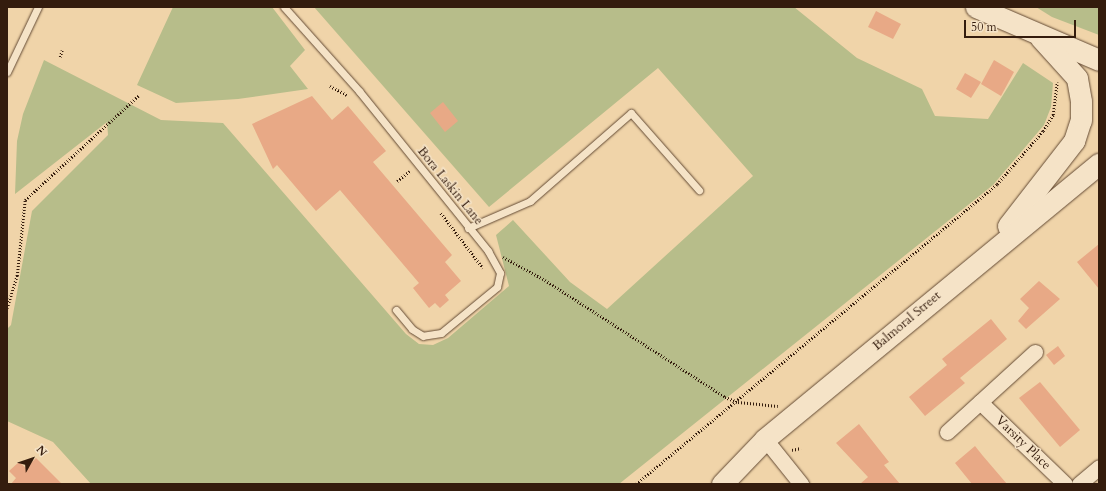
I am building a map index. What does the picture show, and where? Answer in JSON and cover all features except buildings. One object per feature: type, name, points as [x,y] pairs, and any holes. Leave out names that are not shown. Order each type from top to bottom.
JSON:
[{"type":"main road","points":[[976,7],[1040,37],[1099,60]]},
{"type":"main road","points":[[986,254],[1074,141],[1080,120],[1081,101],[1077,78],[1040,37]]},
{"type":"main road","name":"Balmoral Street","points":[[722,484],[765,439],[986,254],[1099,164]]},
{"type":"street","points":[[947,432],[1035,352]]},
{"type":"street","name":"Varsity Place","points":[[980,402],[1066,484]]},
{"type":"street","points":[[765,439],[801,484]]},
{"type":"street","points":[[1079,484],[1099,467]]},
{"type":"lane","points":[[7,72],[38,7]]},
{"type":"lane","name":"Bora Laskin Lane","points":[[284,7],[359,91],[468,228],[488,250],[500,273],[497,287],[441,333],[423,336],[412,329],[396,310]]},
{"type":"lane","points":[[468,228],[530,201],[631,113],[699,190]]},
{"type":"path","points":[[60,57],[62,50]]},
{"type":"path","points":[[636,484],[738,402],[997,184],[1035,142],[1053,115],[1058,76]]},
{"type":"path","points":[[7,308],[17,276],[25,200],[138,96]]},
{"type":"path","points":[[397,181],[410,171]]},
{"type":"path","points":[[470,252],[474,251]]},
{"type":"path","points":[[498,254],[545,280],[662,358],[725,397],[738,402],[771,403],[778,406]]},
{"type":"path","points":[[792,451],[801,448]]},
{"type":"green space","points":[[173,7],[272,7],[305,50],[290,66],[308,89],[238,99],[176,103],[137,85]]},
{"type":"green space","points":[[314,7],[794,7],[857,58],[922,89],[935,116],[988,119],[1023,63],[1053,83],[1051,107],[1044,125],[993,185],[619,484],[91,484],[53,442],[7,421],[7,329],[11,325],[32,211],[108,135],[107,122],[15,194],[17,141],[23,114],[44,60],[161,120],[223,123],[406,334],[419,344],[433,345],[448,338],[509,286],[496,235],[513,220],[570,282],[607,309],[753,176],[658,68],[489,207]]},
{"type":"green space","points":[[1036,7],[1099,7],[1099,35],[1052,17]]}]
